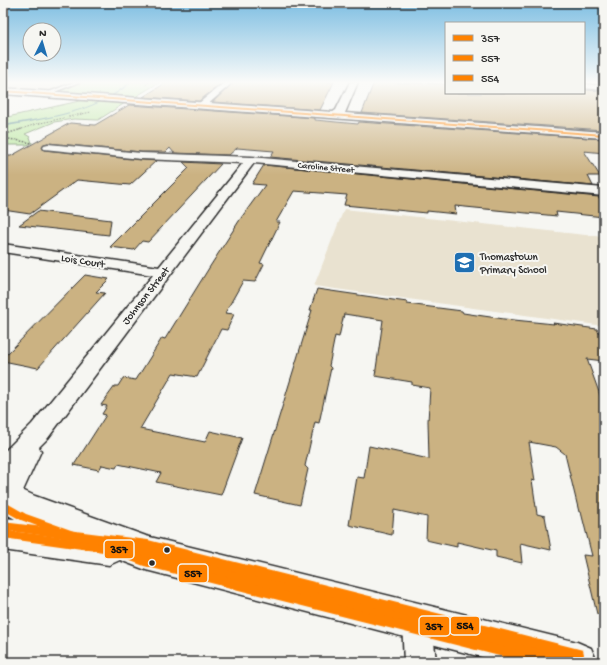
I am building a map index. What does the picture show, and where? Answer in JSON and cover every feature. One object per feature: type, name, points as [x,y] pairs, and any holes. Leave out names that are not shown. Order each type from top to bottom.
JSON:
[{"type":"street","points":[[310,113],[604,134]]},
{"type":"street","name":"Caroline Street","points":[[48,147],[141,156],[251,160],[604,192]]},
{"type":"street","name":"Johnson Street","points":[[5,493],[40,431],[251,160]]},
{"type":"street","name":"Lois Court","points":[[3,248],[163,272]]},
{"type":"street","points":[[5,493],[27,509],[146,553],[577,662]]},
{"type":"street","points":[[3,534],[146,553]]},
{"type":"street","points":[[417,622],[420,662]]},
{"type":"path","points":[[3,135],[36,124],[88,113]]},
{"type":"path","points":[[3,138],[32,143]]},
{"type":"shaded area","name":"Thomastown Primary School","points":[[344,209],[604,237],[604,326],[314,286]]},
{"type":"green space","points":[[25,113],[109,113],[98,120],[74,119],[54,122],[25,134],[30,137],[32,143],[27,145],[3,145],[3,118]]},
{"type":"building","points":[[115,113],[244,113],[315,118],[315,120],[358,124],[359,122],[604,139],[604,153],[584,151],[600,176],[588,176],[593,186],[270,157],[274,151],[237,148],[229,155],[174,153],[170,148],[166,152],[141,152],[48,143],[42,146],[44,150],[156,161],[130,185],[77,180],[30,214],[3,210],[3,156],[11,156],[70,123],[95,125]]},
{"type":"building","points":[[362,113],[604,113],[604,130]]},
{"type":"building","points":[[183,162],[221,164],[148,242],[142,241],[134,250],[110,247],[189,168]]},
{"type":"building","points":[[264,165],[599,197],[604,206],[604,217],[556,212],[557,216],[455,206],[456,214],[427,211],[427,213],[344,205],[347,195],[294,191],[276,222],[280,222],[260,263],[264,264],[255,282],[243,281],[225,313],[234,314],[227,330],[221,329],[197,377],[173,373],[140,429],[205,442],[210,431],[242,438],[221,495],[156,482],[161,473],[118,464],[116,468],[102,465],[99,470],[74,465],[106,415],[102,414],[107,406],[101,405],[123,378],[136,380],[162,338],[165,339],[241,218],[265,185],[252,184]]},
{"type":"building","points":[[38,211],[111,220],[109,235],[19,225]]},
{"type":"building","points":[[85,275],[109,279],[96,292],[105,293],[38,368],[3,361],[3,358]]},
{"type":"building","points":[[317,289],[407,302],[407,304],[462,311],[463,313],[504,319],[554,324],[553,323],[597,329],[599,333],[604,334],[604,361],[587,359],[604,406],[604,614],[597,614],[583,555],[592,556],[581,512],[579,512],[565,454],[556,447],[529,442],[535,481],[532,480],[537,514],[545,516],[551,550],[520,543],[522,563],[496,557],[496,551],[457,542],[457,547],[426,540],[427,517],[394,510],[392,535],[349,525],[357,477],[364,478],[369,446],[429,459],[428,421],[430,388],[412,385],[412,382],[375,376],[383,320],[344,314],[339,337],[335,336],[329,366],[331,368],[319,423],[315,422],[305,466],[308,469],[300,505],[255,495],[312,310],[310,310]]},
{"type":"waterway","points":[[3,126],[67,113]]},
{"type":"transit line","name":"357","points":[[304,113],[604,135]]},
{"type":"transit line","name":"557","points":[[5,506],[24,517],[144,561],[544,662]]},
{"type":"transit line","name":"554","points":[[4,526],[148,545],[579,654]]},
{"type":"transit line","name":"357","points":[[3,534],[146,553],[577,662]]},
{"type":"place","name":"Thomastown Primary School","points":[[464,262]]}]
